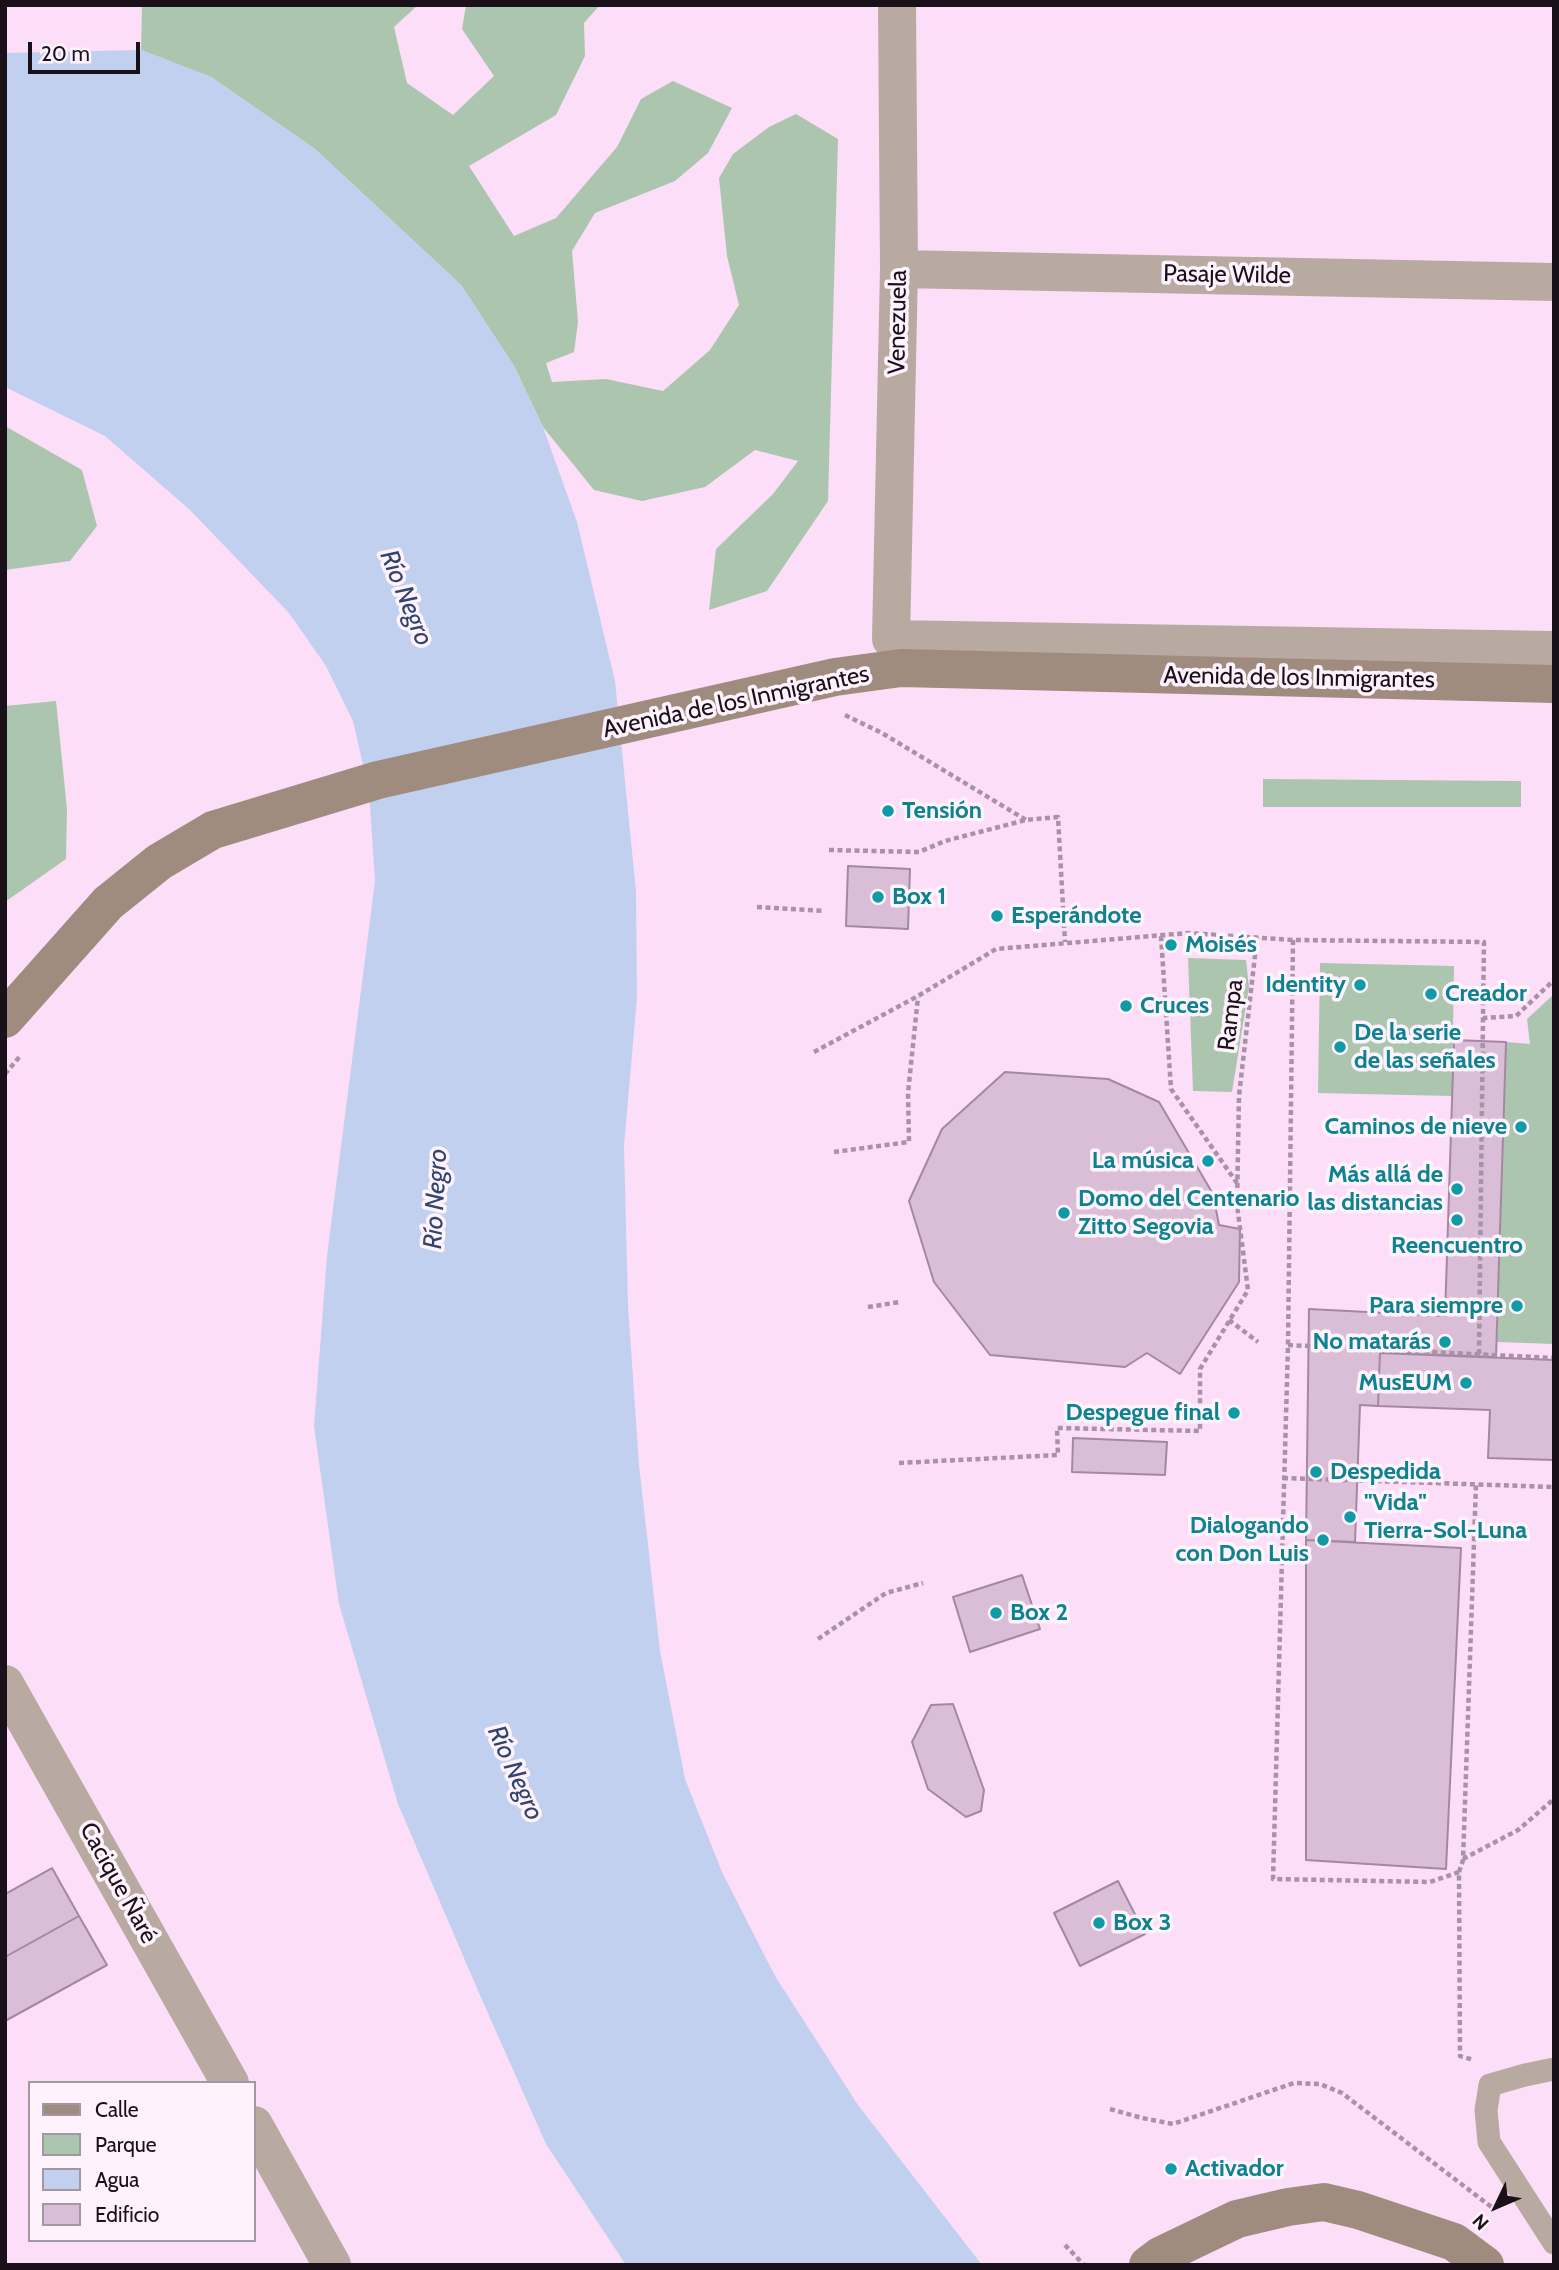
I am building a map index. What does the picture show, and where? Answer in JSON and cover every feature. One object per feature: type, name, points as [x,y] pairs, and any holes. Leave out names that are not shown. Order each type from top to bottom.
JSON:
[{"type":"main road","name":"Avenida de los Inmigrantes","points":[[5,1020],[108,904],[159,863],[213,831],[378,780],[835,677],[901,668],[1554,684]]},
{"type":"main road","points":[[1149,2265],[1160,2256],[1237,2219],[1287,2207],[1324,2202],[1358,2210],[1454,2242],[1485,2265]]},
{"type":"street","name":"Venezuela","points":[[891,639],[899,269],[897,5]]},
{"type":"street","name":"Pasaje Wilde","points":[[899,269],[1554,282]]},
{"type":"street","name":"Avenida de los Inmigrantes","points":[[891,639],[1554,650]]},
{"type":"street","name":"Cacique Ñaré","points":[[5,1684],[229,2081]]},
{"type":"street","points":[[256,2129],[332,2265]]},
{"type":"lane","points":[[1554,2069],[1525,2074],[1490,2085],[1486,2110],[1489,2142],[1554,2243]]},
{"type":"path","points":[[833,710],[882,733],[1026,820]]},
{"type":"path","points":[[829,850],[919,852],[945,841],[1026,820],[1058,817],[1065,942]]},
{"type":"path","points":[[757,907],[824,911]]},
{"type":"path","points":[[814,1052],[918,996],[996,949],[1188,933],[1293,940],[1484,942],[1479,1354]]},
{"type":"path","points":[[1161,936],[1171,1089],[1237,1183]]},
{"type":"path","name":"Rampa","points":[[899,1463],[1058,1455],[1057,1428],[1200,1431],[1200,1369],[1248,1290],[1237,1205],[1239,1096],[1257,938]]},
{"type":"path","points":[[1293,940],[1288,1345],[1273,1879],[1430,1882],[1459,1872]]},
{"type":"path","points":[[1483,1018],[1516,1016],[1554,981]]},
{"type":"path","points":[[834,1152],[909,1142],[908,1093],[918,996]]},
{"type":"path","points":[[5,1074],[23,1053]]},
{"type":"path","points":[[868,1307],[900,1302]]},
{"type":"path","points":[[1229,1320],[1258,1342]]},
{"type":"path","points":[[1288,1345],[1554,1358]]},
{"type":"path","points":[[1283,1478],[1554,1487]]},
{"type":"path","points":[[1476,1484],[1463,1860],[1459,1872],[1460,2056],[1525,2074]]},
{"type":"path","points":[[818,1639],[886,1593],[923,1583]]},
{"type":"path","points":[[1463,1860],[1518,1830],[1554,1799]]},
{"type":"path","points":[[1110,2109],[1173,2124],[1294,2083],[1320,2084],[1342,2092],[1503,2217]]},
{"type":"path","points":[[1065,2245],[1084,2265]]},
{"type":"green space","points":[[142,5],[418,5],[394,27],[407,83],[453,115],[494,76],[462,29],[466,5],[600,5],[584,23],[585,56],[556,115],[469,166],[514,236],[556,218],[617,147],[641,99],[673,81],[732,108],[708,153],[675,181],[595,213],[572,251],[578,322],[574,352],[546,363],[552,382],[606,379],[663,391],[710,350],[739,305],[727,256],[719,178],[733,154],[769,127],[796,114],[838,139],[828,501],[767,591],[709,610],[716,549],[773,494],[798,461],[755,450],[705,487],[642,501],[594,490],[543,427],[514,366],[461,285],[315,149],[211,77],[141,50]]},
{"type":"green space","points":[[5,426],[82,470],[97,526],[70,561],[5,570]]},
{"type":"green space","points":[[56,701],[67,809],[66,859],[5,902],[5,706]]},
{"type":"green space","points":[[1263,779],[1521,781],[1521,807],[1263,807]]},
{"type":"green space","points":[[1188,958],[1246,960],[1249,987],[1232,1092],[1193,1091]]},
{"type":"green space","points":[[1320,963],[1454,966],[1452,1096],[1318,1093]]},
{"type":"green space","points":[[1554,994],[1554,1344],[1497,1342],[1506,1042],[1530,1044],[1527,1019]]},
{"type":"water","name":"Río Negro","points":[[141,50],[211,77],[315,149],[461,285],[514,366],[543,427],[577,522],[615,681],[636,892],[637,997],[624,1146],[628,1306],[639,1465],[660,1651],[685,1779],[722,1872],[775,1976],[858,2105],[982,2265],[626,2265],[546,2144],[398,1804],[339,1604],[314,1426],[327,1256],[375,881],[369,791],[353,721],[326,666],[289,613],[190,510],[105,436],[5,387],[5,53]]},
{"type":"building","name":"Box 1","points":[[848,866],[910,869],[908,929],[846,926]]},
{"type":"building","points":[[1454,1040],[1506,1042],[1496,1357],[1380,1353],[1378,1406],[1360,1405],[1355,1542],[1306,1540],[1309,1309],[1445,1316]]},
{"type":"building","name":"Domo del Centenario Zitto Segovia","points":[[1005,1072],[1108,1079],[1159,1102],[1213,1194],[1219,1225],[1240,1229],[1239,1282],[1180,1374],[1147,1353],[1125,1367],[990,1355],[934,1282],[909,1201],[942,1129]]},
{"type":"building","name":"MusEUM","points":[[1380,1353],[1554,1360],[1554,1460],[1488,1458],[1490,1410],[1378,1406]]},
{"type":"building","points":[[1073,1438],[1167,1442],[1165,1475],[1072,1472]]},
{"type":"building","points":[[1306,1540],[1461,1548],[1446,1869],[1306,1860]]},
{"type":"building","name":"Box 2","points":[[1022,1575],[1040,1629],[970,1652],[953,1597]]},
{"type":"building","points":[[953,1704],[984,1790],[981,1811],[966,1817],[928,1789],[912,1742],[931,1705]]},
{"type":"building","points":[[52,1868],[79,1916],[5,1957],[5,1894]]},
{"type":"building","name":"Box 3","points":[[1118,1881],[1145,1934],[1080,1966],[1054,1913]]},
{"type":"building","points":[[79,1916],[107,1965],[5,2021],[5,1957]]},
{"type":"place","name":"Tensión","points":[[888,811]]},
{"type":"place","name":"Box 1","points":[[878,897]]},
{"type":"place","name":"Esperándote","points":[[997,916]]},
{"type":"place","name":"Moisés","points":[[1171,945]]},
{"type":"place","name":"Identity","points":[[1360,985]]},
{"type":"place","name":"Creador","points":[[1431,994]]},
{"type":"place","name":"Cruces","points":[[1126,1006]]},
{"type":"place","name":"De la serie de las señales","points":[[1340,1047]]},
{"type":"place","name":"Caminos de nieve","points":[[1521,1127]]},
{"type":"place","name":"La música","points":[[1208,1161]]},
{"type":"place","name":"Más allá de las distancias","points":[[1457,1189]]},
{"type":"place","name":"Domo del Centenario Zitto Segovia","points":[[1064,1213]]},
{"type":"place","name":"Reencuentro","points":[[1457,1220]]},
{"type":"place","name":"Para siempre","points":[[1517,1306]]},
{"type":"place","name":"No matarás","points":[[1445,1342]]},
{"type":"place","name":"MusEUM","points":[[1466,1383]]},
{"type":"place","name":"Despegue final","points":[[1234,1413]]},
{"type":"place","name":"Despedida","points":[[1316,1472]]},
{"type":"place","name":"\"Vida\" Tierra-Sol-Luna","points":[[1350,1517]]},
{"type":"place","name":"Dialogando con Don Luis","points":[[1323,1540]]},
{"type":"place","name":"Box 2","points":[[996,1613]]},
{"type":"place","name":"Box 3","points":[[1099,1923]]},
{"type":"place","name":"Activador","points":[[1171,2169]]}]
